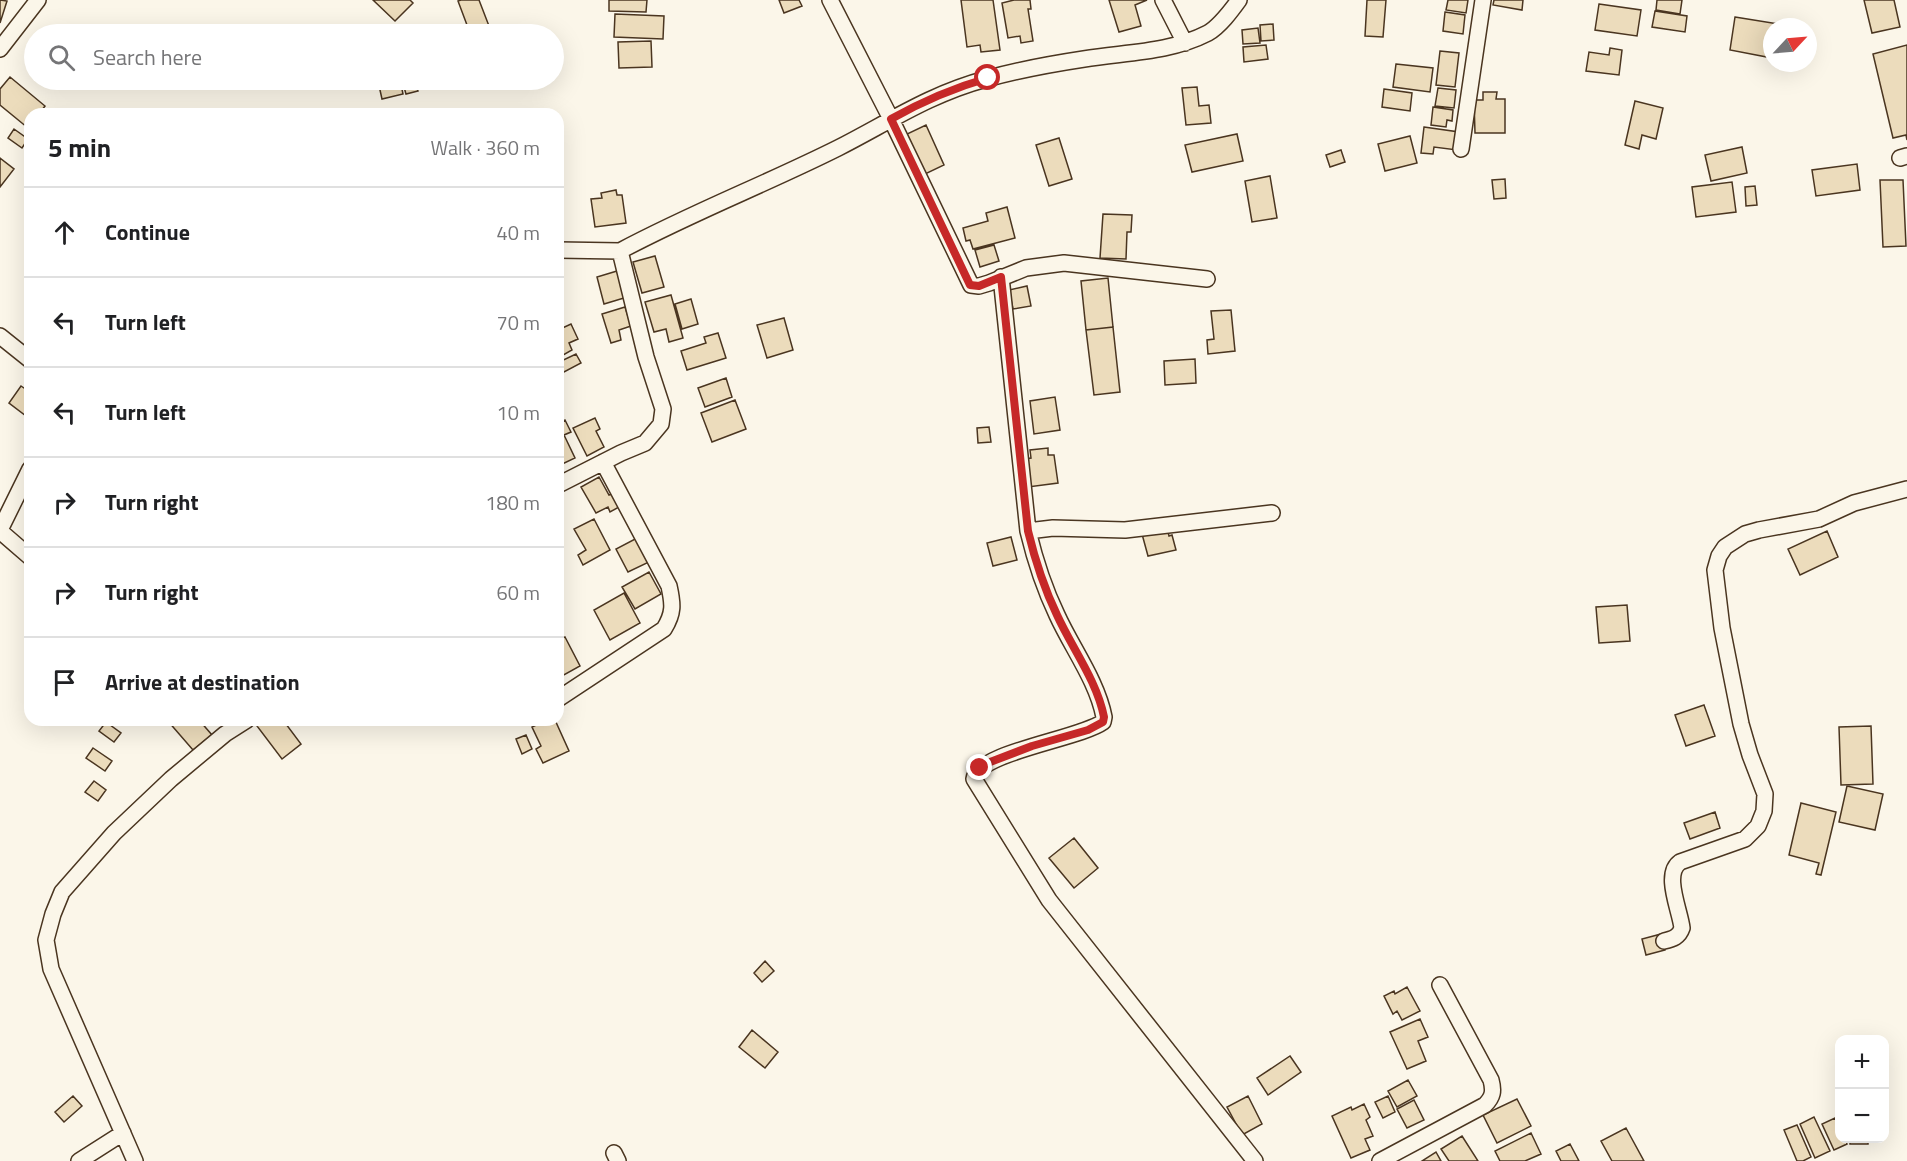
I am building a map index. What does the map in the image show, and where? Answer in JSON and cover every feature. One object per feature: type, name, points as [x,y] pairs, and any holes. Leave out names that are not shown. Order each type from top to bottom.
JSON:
[{"type":"street","points":[[0,49],[38,0]]},
{"type":"street","points":[[830,0],[891,119],[970,285],[979,286],[1026,268],[1064,263],[1207,279]]},
{"type":"street","points":[[1163,0],[1185,43]]},
{"type":"street","points":[[564,250],[620,251],[712,205],[837,148],[952,88],[1084,58],[1153,51],[1185,43],[1210,31],[1239,0]]},
{"type":"street","points":[[1461,149],[1483,0]]},
{"type":"street","points":[[564,482],[645,443],[661,424],[663,409],[646,357],[620,251]]},
{"type":"street","points":[[1001,277],[1028,531],[1035,560],[1057,614],[1093,686],[1104,717],[1103,722],[1088,730],[1032,746],[985,764],[975,774],[974,779],[1049,900],[1255,1161]]},
{"type":"street","points":[[0,336],[24,355]]},
{"type":"street","points":[[564,695],[664,629],[672,617],[674,604],[669,586],[603,462]]},
{"type":"street","points":[[24,481],[0,531],[24,551]]},
{"type":"street","points":[[1664,941],[1675,938],[1680,934],[1682,928],[1672,884],[1674,867],[1680,862],[1745,839],[1758,826],[1764,811],[1765,794],[1741,724],[1722,628],[1715,570],[1719,556],[1725,547],[1745,534],[1819,519],[1854,503],[1907,489]]},
{"type":"street","points":[[1028,531],[1053,528],[1125,530],[1272,513]]},
{"type":"street","points":[[135,1161],[51,969],[46,940],[62,892],[114,833],[171,779],[238,726]]},
{"type":"street","points":[[1380,1161],[1485,1105],[1492,1098],[1494,1089],[1491,1080],[1440,985]]},
{"type":"street","points":[[80,1161],[123,1133]]},
{"type":"building","points":[[0,0],[7,1],[0,23]]},
{"type":"building","points":[[373,0],[410,0],[413,3],[395,21]]},
{"type":"building","points":[[479,0],[488,24],[467,24],[458,1]]},
{"type":"building","points":[[609,0],[647,0],[646,12],[609,11]]},
{"type":"building","points":[[779,0],[799,0],[802,6],[784,13]]},
{"type":"building","points":[[961,0],[993,0],[1000,50],[981,52],[980,45],[967,47]]},
{"type":"building","points":[[1030,0],[1031,9],[1028,9],[1033,41],[1021,43],[1020,36],[1008,38],[1002,3]]},
{"type":"building","points":[[1109,0],[1147,0],[1135,5],[1141,26],[1119,32]]},
{"type":"building","points":[[1367,0],[1386,0],[1383,37],[1365,36]]},
{"type":"building","points":[[1448,0],[1468,0],[1466,13],[1446,10]]},
{"type":"building","points":[[1494,0],[1523,0],[1522,10],[1493,5]]},
{"type":"building","points":[[1657,0],[1682,0],[1680,14],[1656,10]]},
{"type":"building","points":[[1864,0],[1894,0],[1900,27],[1872,33]]},
{"type":"building","points":[[1599,4],[1641,10],[1637,36],[1595,30]]},
{"type":"building","points":[[1655,11],[1687,16],[1685,32],[1652,27]]},
{"type":"building","points":[[1445,12],[1465,15],[1463,34],[1443,31]]},
{"type":"building","points":[[615,14],[664,16],[663,39],[614,37]]},
{"type":"building","points":[[1735,17],[1763,22],[1763,56],[1730,50]]},
{"type":"building","points":[[1273,24],[1274,40],[1261,41],[1260,25]]},
{"type":"building","points":[[1258,28],[1260,43],[1243,44],[1242,30]]},
{"type":"building","points":[[651,41],[652,67],[619,68],[618,42]]},
{"type":"building","points":[[1266,45],[1268,59],[1244,62],[1243,47]]},
{"type":"building","points":[[1907,45],[1907,140],[1906,135],[1893,138],[1873,54]]},
{"type":"building","points":[[1610,48],[1622,50],[1619,75],[1586,71],[1589,52],[1609,55]]},
{"type":"building","points":[[1440,51],[1459,53],[1455,87],[1436,85]]},
{"type":"building","points":[[1396,64],[1433,68],[1430,92],[1393,87]]},
{"type":"building","points":[[10,77],[45,106],[44,108],[24,108],[24,125],[0,105],[0,89]]},
{"type":"building","points":[[1197,87],[1199,106],[1209,105],[1211,123],[1186,125],[1182,88]]},
{"type":"building","points":[[1438,88],[1456,90],[1454,108],[1435,106]]},
{"type":"building","points":[[1384,89],[1412,93],[1410,111],[1382,107]]},
{"type":"building","points":[[380,90],[402,90],[403,94],[382,99]]},
{"type":"building","points":[[405,90],[418,91],[406,94]]},
{"type":"building","points":[[1483,92],[1497,92],[1496,99],[1505,99],[1505,133],[1475,133],[1474,100],[1483,100]]},
{"type":"building","points":[[1635,101],[1663,108],[1656,139],[1642,135],[1639,149],[1625,145]]},
{"type":"building","points":[[1433,107],[1453,110],[1452,121],[1447,120],[1446,127],[1431,125]]},
{"type":"building","points":[[926,125],[944,165],[921,176],[918,159],[907,134]]},
{"type":"building","points":[[1424,127],[1459,132],[1457,150],[1434,147],[1433,154],[1421,153]]},
{"type":"building","points":[[14,129],[24,136],[24,145],[22,148],[8,138]]},
{"type":"building","points":[[1237,134],[1243,161],[1192,172],[1185,145]]},
{"type":"building","points":[[1410,136],[1417,163],[1385,171],[1378,144]]},
{"type":"building","points":[[1059,138],[1072,179],[1049,186],[1036,145]]},
{"type":"building","points":[[1742,147],[1747,173],[1711,181],[1705,155]]},
{"type":"building","points":[[1341,150],[1345,162],[1330,167],[1326,155]]},
{"type":"building","points":[[0,158],[14,169],[0,187]]},
{"type":"building","points":[[1857,164],[1860,190],[1816,196],[1812,170]]},
{"type":"building","points":[[1270,176],[1277,218],[1252,222],[1245,181]]},
{"type":"building","points":[[1505,179],[1506,198],[1494,199],[1492,180]]},
{"type":"building","points":[[1880,180],[1903,180],[1906,246],[1883,247]]},
{"type":"building","points":[[1732,182],[1736,212],[1696,217],[1692,187]]},
{"type":"building","points":[[1755,186],[1757,205],[1746,206],[1745,187]]},
{"type":"building","points":[[616,190],[617,195],[622,195],[626,223],[595,227],[591,199],[602,198],[601,193]]},
{"type":"building","points":[[1007,207],[1015,238],[973,249],[970,240],[966,241],[963,228],[988,221],[986,213]]},
{"type":"building","points":[[1103,214],[1132,215],[1131,232],[1127,232],[1126,259],[1100,258]]},
{"type":"building","points":[[994,245],[999,261],[980,267],[975,250]]},
{"type":"building","points":[[655,256],[664,287],[642,293],[633,262]]},
{"type":"building","points":[[617,271],[624,298],[604,304],[597,277]]},
{"type":"building","points":[[1108,278],[1113,327],[1086,330],[1081,281]]},
{"type":"building","points":[[1027,286],[1031,306],[1013,309],[1009,290]]},
{"type":"building","points":[[671,295],[683,338],[669,342],[666,329],[654,332],[645,302]]},
{"type":"building","points":[[691,299],[698,324],[682,329],[675,304]]},
{"type":"building","points":[[625,307],[631,326],[619,330],[621,340],[611,343],[602,314]]},
{"type":"building","points":[[1231,310],[1235,351],[1208,354],[1207,340],[1214,339],[1211,311]]},
{"type":"building","points":[[784,318],[793,350],[767,358],[757,325]]},
{"type":"building","points":[[571,324],[578,339],[569,343],[572,350],[564,355],[564,327]]},
{"type":"building","points":[[1113,327],[1120,392],[1094,395],[1086,330]]},
{"type":"building","points":[[718,333],[726,358],[687,370],[681,351],[706,343],[704,337]]},
{"type":"building","points":[[576,354],[581,363],[564,372],[564,360]]},
{"type":"building","points":[[1195,359],[1196,383],[1165,385],[1164,361]]},
{"type":"building","points":[[726,378],[732,397],[705,407],[698,388]]},
{"type":"building","points":[[21,386],[24,388],[24,414],[9,403]]},
{"type":"building","points":[[1055,397],[1060,430],[1034,434],[1030,401]]},
{"type":"building","points":[[735,400],[746,429],[712,442],[701,413]]},
{"type":"building","points":[[595,418],[600,429],[596,431],[604,447],[587,456],[573,428]]},
{"type":"building","points":[[564,421],[571,432],[564,435]]},
{"type":"building","points":[[989,427],[991,442],[978,443],[977,428]]},
{"type":"building","points":[[564,435],[575,458],[564,463]]},
{"type":"building","points":[[1048,448],[1048,455],[1054,455],[1058,483],[1028,487],[1024,459],[1031,458],[1030,450]]},
{"type":"building","points":[[599,477],[619,507],[610,512],[608,507],[596,513],[581,487]]},
{"type":"building","points":[[594,519],[610,550],[583,565],[578,555],[586,550],[574,529]]},
{"type":"building","points":[[1167,528],[1169,536],[1172,535],[1176,550],[1148,556],[1142,534]]},
{"type":"building","points":[[1827,531],[1838,557],[1800,575],[1788,549]]},
{"type":"building","points":[[1011,537],[1017,560],[993,566],[987,543]]},
{"type":"building","points":[[637,538],[649,562],[628,572],[616,549]]},
{"type":"building","points":[[649,572],[661,594],[635,609],[622,587]]},
{"type":"building","points":[[624,593],[640,623],[610,640],[594,610]]},
{"type":"building","points":[[1627,605],[1630,641],[1599,643],[1596,607]]},
{"type":"building","points":[[564,637],[580,666],[564,675]]},
{"type":"building","points":[[1704,705],[1715,736],[1686,746],[1675,715]]},
{"type":"building","points":[[103,726],[111,726],[121,733],[114,742],[99,731]]},
{"type":"building","points":[[172,726],[204,726],[212,735],[193,750]]},
{"type":"building","points":[[257,726],[288,726],[301,744],[282,759]]},
{"type":"building","points":[[558,726],[569,751],[543,763],[536,749],[541,746],[532,727]]},
{"type":"building","points":[[1871,726],[1873,784],[1841,785],[1839,727]]},
{"type":"building","points":[[526,735],[532,749],[522,754],[516,739]]},
{"type":"building","points":[[93,748],[112,761],[105,771],[86,758]]},
{"type":"building","points":[[94,781],[106,790],[98,801],[85,792]]},
{"type":"building","points":[[1847,786],[1883,794],[1875,830],[1839,822]]},
{"type":"building","points":[[1801,803],[1836,812],[1821,875],[1816,874],[1819,863],[1789,855]]},
{"type":"building","points":[[1715,812],[1720,828],[1690,839],[1684,823]]},
{"type":"building","points":[[1074,838],[1098,868],[1074,888],[1049,858]]},
{"type":"building","points":[[1661,934],[1665,950],[1646,955],[1642,939]]},
{"type":"building","points":[[765,961],[774,971],[762,982],[754,973]]},
{"type":"building","points":[[1407,987],[1420,1011],[1402,1020],[1397,1011],[1393,1014],[1384,996],[1394,991],[1395,994]]},
{"type":"building","points":[[1420,1019],[1428,1037],[1418,1041],[1426,1061],[1407,1069],[1390,1032]]},
{"type":"building","points":[[752,1030],[778,1052],[765,1068],[739,1047]]},
{"type":"building","points":[[1290,1056],[1301,1072],[1268,1095],[1257,1078]]},
{"type":"building","points":[[1408,1080],[1417,1096],[1397,1107],[1388,1091]]},
{"type":"building","points":[[73,1096],[82,1106],[64,1122],[55,1112]]},
{"type":"building","points":[[1248,1096],[1262,1124],[1242,1135],[1227,1107]]},
{"type":"building","points":[[1388,1096],[1395,1112],[1383,1118],[1375,1102]]},
{"type":"building","points":[[1517,1099],[1531,1126],[1497,1143],[1483,1115]]},
{"type":"building","points":[[1414,1100],[1424,1120],[1407,1128],[1397,1109]]},
{"type":"building","points":[[1364,1104],[1370,1117],[1366,1120],[1373,1136],[1365,1139],[1370,1150],[1351,1158],[1332,1116]]},
{"type":"building","points":[[1814,1117],[1830,1151],[1815,1158],[1800,1124]]},
{"type":"building","points":[[1835,1118],[1835,1143],[1847,1144],[1834,1150],[1822,1124]]},
{"type":"building","points":[[1797,1125],[1811,1157],[1803,1161],[1797,1161],[1784,1130]]},
{"type":"building","points":[[1626,1128],[1644,1161],[1612,1161],[1601,1141]]},
{"type":"building","points":[[1531,1133],[1541,1154],[1525,1161],[1500,1161],[1495,1151]]},
{"type":"building","points":[[1462,1136],[1478,1161],[1449,1161],[1441,1149]]},
{"type":"building","points":[[1570,1144],[1579,1161],[1561,1161],[1556,1151]]},
{"type":"building","points":[[1436,1152],[1441,1161],[1422,1161]]},
{"type":"route","points":[[980,768],[1032,746],[1098,726],[1103,722],[1104,717],[1093,686],[1057,614],[1035,560],[1028,531],[1001,277],[979,286],[970,285],[891,119],[952,88],[988,78]]}]
